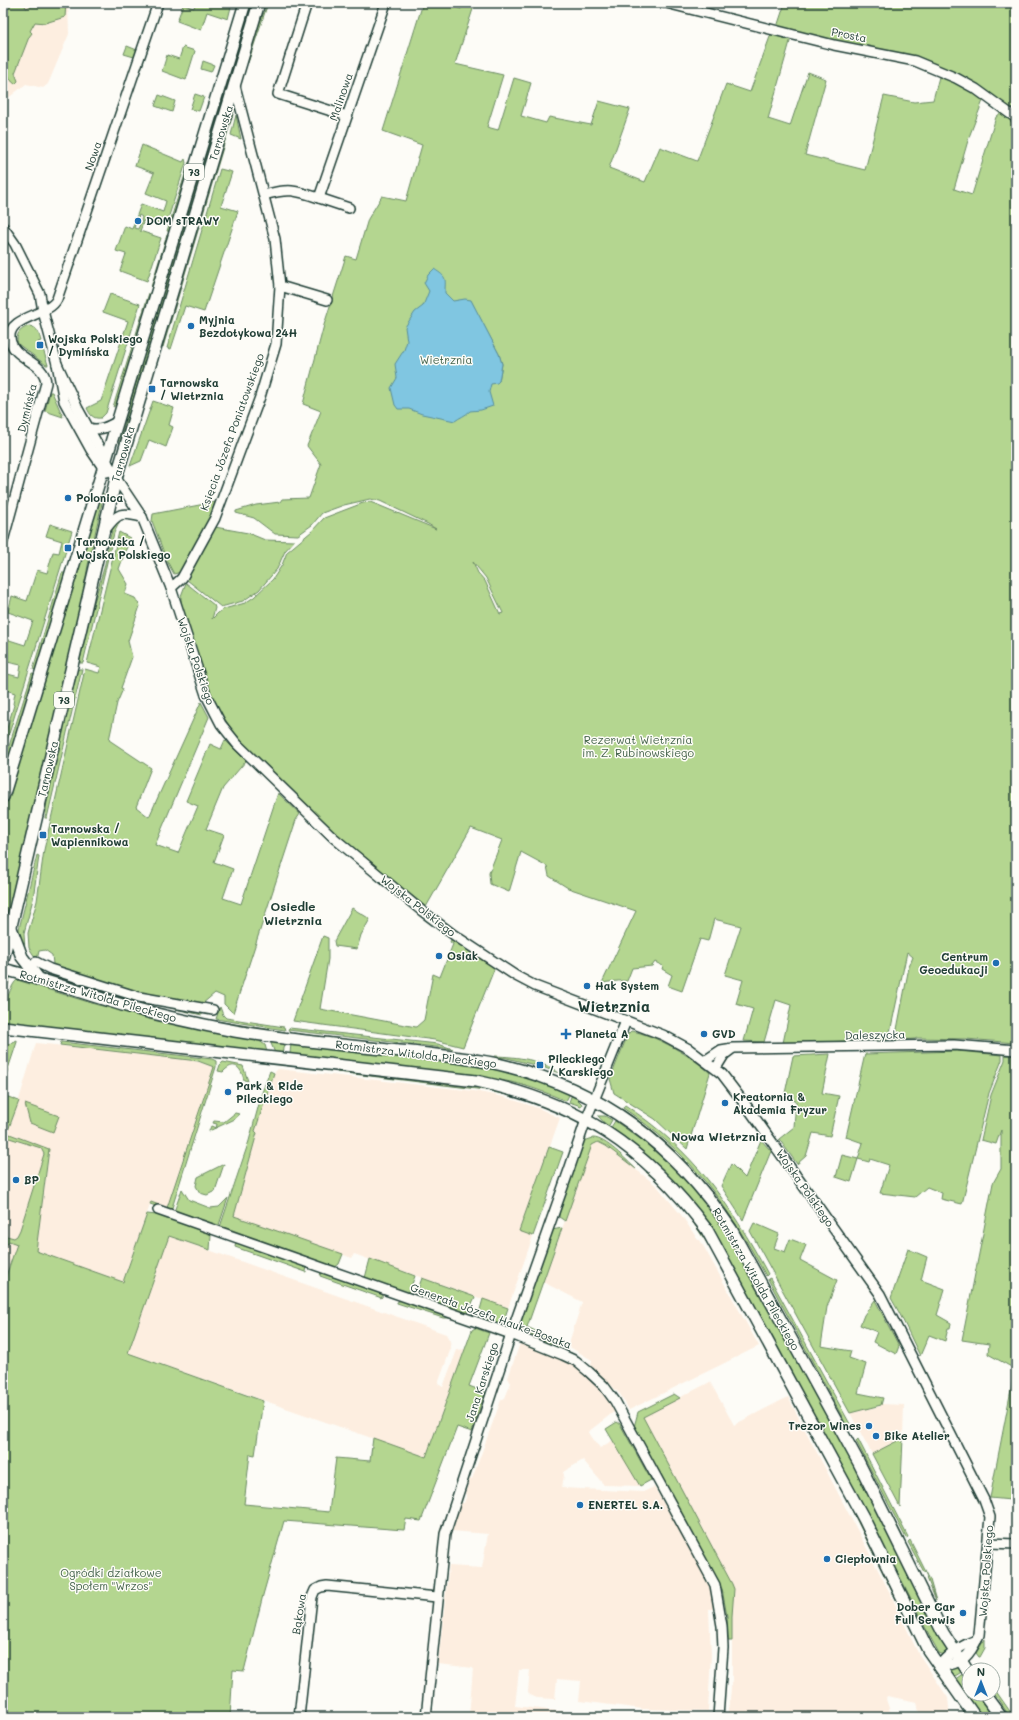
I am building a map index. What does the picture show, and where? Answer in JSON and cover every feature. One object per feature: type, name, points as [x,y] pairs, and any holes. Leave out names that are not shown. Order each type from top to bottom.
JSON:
[{"type":"main road","name":"Tarnowska","points":[[3,797],[245,3]]},
{"type":"main road","name":"Tarnowska","points":[[3,960],[116,478],[259,3]]},
{"type":"main road","points":[[11,928],[19,950],[39,979]]},
{"type":"main road","name":"Rotmistrza Witolda Pileckiego","points":[[3,969],[126,1006],[208,1026],[262,1035],[467,1059],[518,1069],[557,1082],[594,1100],[643,1132],[675,1159],[712,1200],[731,1229],[859,1463],[939,1626],[958,1657]]},
{"type":"main road","name":"Rotmistrza Witolda Pileckiego","points":[[3,1027],[18,1030],[476,1081],[530,1095],[564,1109],[606,1131],[626,1145],[660,1174],[687,1203],[707,1230],[844,1480],[920,1635],[939,1667]]},
{"type":"main road","points":[[3,1037],[18,1030]]},
{"type":"main road","points":[[958,1657],[961,1662]]},
{"type":"main road","points":[[939,1667],[975,1717]]},
{"type":"main road","points":[[990,1702],[1001,1717]]},
{"type":"street","name":"Nowa","points":[[43,311],[56,301],[158,3]]},
{"type":"street","points":[[307,3],[278,94],[347,116]]},
{"type":"street","name":"Malinowa","points":[[319,198],[386,3]]},
{"type":"street","name":"Prosta","points":[[666,3],[809,39],[922,63],[956,78],[976,89],[1016,118]]},
{"type":"street","name":"Księcia Józefa Poniatowskiego","points":[[171,588],[182,578],[215,518],[260,397],[276,344],[280,286],[275,239],[235,86]]},
{"type":"street","points":[[264,195],[279,191],[292,190],[349,208]]},
{"type":"street","name":"Wojska Polskiego","points":[[3,227],[15,244],[40,294],[57,364],[64,401],[77,426],[116,478],[142,517],[171,588],[204,691],[221,724],[237,744],[326,831],[359,860],[433,919],[516,976],[554,994],[670,1038],[706,1060],[716,1068],[728,1080],[752,1112],[872,1282],[888,1308],[984,1500],[990,1517],[981,1630],[974,1648],[958,1657]]},
{"type":"street","points":[[280,286],[327,300]]},
{"type":"street","name":"Dymińska","points":[[3,541],[46,383],[41,369],[13,348],[10,336],[13,327],[43,311]]},
{"type":"street","name":"Wojska Polskiego","points":[[57,364],[105,465]]},
{"type":"street","points":[[88,428],[95,430],[106,428],[118,421]]},
{"type":"street","points":[[104,531],[113,518],[120,514],[142,517]]},
{"type":"street","points":[[41,962],[50,970],[139,997],[213,1010]]},
{"type":"street","name":"Jana Karskiego","points":[[426,1717],[445,1534],[511,1334],[586,1120],[626,1021]]},
{"type":"street","name":"Daleszycka","points":[[706,1060],[721,1050],[734,1048],[954,1045],[1016,1050]]},
{"type":"street","points":[[716,1068],[726,1052],[734,1048]]},
{"type":"street","name":"Generała Józefa Hauke-Bosaka","points":[[158,1210],[511,1334],[570,1358],[581,1365],[604,1386],[622,1414],[715,1585],[722,1626],[723,1648],[718,1717]]},
{"type":"street","points":[[989,1542],[1016,1544]]},
{"type":"street","name":"Bąkowa","points":[[299,1717],[312,1596],[315,1590],[320,1587],[327,1586],[438,1597]]},
{"type":"street","points":[[939,1667],[949,1666],[958,1657]]},
{"type":"shaded area","points":[[3,3],[68,3],[69,34],[48,84],[43,88],[26,84],[3,102]]},
{"type":"shaded area","points":[[36,1043],[186,1059],[214,1067],[167,1209],[151,1202],[123,1282],[36,1251],[49,1152],[3,1285],[3,1136],[6,1137]]},
{"type":"shaded area","points":[[278,1069],[474,1091],[504,1097],[538,1108],[560,1118],[519,1231],[533,1236],[508,1308],[354,1254],[352,1258],[234,1216],[257,1133],[255,1131],[274,1073]]},
{"type":"shaded area","points":[[598,1142],[606,1146],[657,1186],[682,1216],[698,1240],[700,1240],[759,1346],[629,1410],[620,1394],[591,1366],[592,1360],[568,1346],[582,1302],[543,1282],[592,1145]]},
{"type":"shaded area","points":[[169,1236],[446,1334],[450,1341],[451,1348],[438,1384],[443,1387],[457,1350],[465,1349],[426,1457],[128,1353]]},
{"type":"shaded area","points":[[520,1343],[571,1363],[595,1382],[615,1411],[588,1432],[600,1448],[613,1440],[640,1486],[604,1485],[583,1460],[563,1472],[562,1488],[643,1492],[654,1487],[695,1556],[710,1585],[715,1609],[709,1609],[711,1655],[708,1711],[643,1709],[579,1701],[581,1681],[557,1679],[555,1699],[537,1698],[530,1695],[528,1692],[530,1670],[519,1670],[515,1706],[608,1717],[469,1717],[473,1668],[438,1664],[449,1566],[482,1568],[488,1534],[452,1531],[461,1503],[464,1503],[467,1496],[465,1493],[470,1478],[472,1479],[501,1400],[505,1398],[511,1383],[508,1378]]},
{"type":"shaded area","points":[[710,1382],[734,1425],[788,1397],[890,1593],[918,1653],[948,1698],[950,1717],[920,1717],[917,1702],[887,1696],[886,1699],[892,1717],[728,1717],[732,1679],[732,1616],[734,1589],[642,1417]]},
{"type":"shaded area","points":[[881,1404],[904,1405],[903,1438],[872,1454],[850,1413],[881,1406]]},
{"type":"green space","points":[[3,3],[24,3],[26,8],[32,6],[28,3],[66,3],[65,17],[45,23],[35,22],[30,31],[32,33],[15,73],[18,81],[15,84],[10,79],[7,70],[3,47]]},
{"type":"green space","points":[[195,3],[232,3],[228,19],[207,12],[201,30],[177,21],[183,5],[194,8]]},
{"type":"green space","points":[[251,3],[254,3],[121,444],[119,443],[151,328]]},
{"type":"green space","points":[[268,3],[248,63],[247,62],[259,24]]},
{"type":"green space","name":"Rezerwat Wietrznia im. Z. Rubinowskiego","points":[[423,3],[443,3],[461,9],[463,3],[475,3],[455,64],[503,75],[487,127],[498,130],[514,78],[531,83],[521,116],[546,123],[549,117],[591,125],[599,101],[630,109],[609,168],[645,182],[660,147],[697,161],[726,84],[750,92],[771,34],[791,38],[768,119],[790,126],[808,72],[826,79],[805,155],[865,170],[884,96],[914,102],[933,100],[940,73],[984,98],[969,137],[954,189],[972,195],[996,117],[1003,111],[1016,122],[1016,1043],[966,1039],[917,1038],[895,1040],[909,967],[913,957],[907,952],[889,1037],[886,1040],[783,1043],[791,1005],[776,1000],[764,1042],[744,1041],[753,1009],[736,1004],[743,980],[725,975],[741,926],[714,919],[708,941],[700,939],[682,991],[668,986],[672,975],[662,969],[663,966],[655,962],[652,966],[632,968],[627,981],[602,983],[636,911],[568,888],[549,876],[547,866],[521,852],[509,892],[490,884],[489,873],[502,840],[471,828],[426,907],[335,833],[240,741],[232,730],[212,699],[181,605],[181,596],[186,583],[214,605],[215,608],[212,619],[224,609],[245,603],[254,597],[273,579],[282,565],[287,552],[312,531],[324,518],[363,503],[370,502],[436,529],[380,501],[370,499],[344,505],[322,513],[312,525],[298,535],[275,534],[254,518],[236,513],[236,511],[256,505],[280,502],[282,499],[309,498],[321,464],[307,446],[321,411],[303,404],[324,325],[346,256],[356,259],[368,219],[382,196],[406,201],[422,145],[383,131]],"holes":[[[471,301],[499,354],[502,364],[499,381]],[[473,562],[486,578],[503,613],[500,614],[485,581],[478,573]]]},
{"type":"green space","points":[[785,3],[1016,3],[1016,114],[955,74],[777,27]]},
{"type":"green space","points":[[127,46],[137,50],[134,57],[124,54]]},
{"type":"green space","points":[[183,47],[195,51],[186,80],[162,71],[167,55],[179,59]]},
{"type":"green space","points":[[203,61],[214,65],[211,72],[201,69]]},
{"type":"green space","points":[[195,94],[204,97],[199,111],[190,109]]},
{"type":"green space","points":[[159,95],[175,101],[172,112],[155,106]]},
{"type":"green space","points":[[236,100],[237,101],[163,347],[162,343]]},
{"type":"green space","points":[[236,115],[241,139],[231,135]]},
{"type":"green space","points":[[142,145],[183,162],[185,159],[186,163],[166,225],[145,218],[143,222],[141,221],[142,217],[139,215],[134,228],[138,229],[141,222],[143,223],[140,231],[161,238],[147,281],[120,271],[126,254],[116,251],[125,226],[132,229],[141,204],[163,212],[166,201],[146,193],[154,173],[135,166]]},
{"type":"green space","points":[[189,162],[193,163],[172,232],[167,231]]},
{"type":"green space","points":[[220,169],[232,172],[221,206],[238,211],[204,312],[185,306],[171,349],[167,348]]},
{"type":"green space","points":[[167,235],[171,236],[153,287],[151,287]]},
{"type":"green space","points":[[149,293],[152,294],[116,405],[113,407]]},
{"type":"green space","points":[[110,294],[140,304],[106,413],[101,418],[96,418],[89,413],[87,408],[101,401],[128,321],[103,312]]},
{"type":"green space","points":[[29,326],[36,329],[39,333],[41,341],[38,342],[41,349],[43,349],[48,365],[18,344],[17,337],[19,332]]},
{"type":"green space","points":[[50,392],[52,392],[63,417],[45,411]]},
{"type":"green space","points":[[153,401],[174,408],[169,425],[173,427],[166,447],[149,440],[141,461],[130,466]]},
{"type":"green space","points":[[100,493],[104,494],[88,565],[80,610],[3,941],[3,822],[8,795]]},
{"type":"green space","points":[[215,502],[210,519],[181,572],[174,574],[167,561],[152,521],[153,514]]},
{"type":"green space","points":[[119,519],[121,519],[114,533],[83,663],[80,663],[85,637],[104,568],[110,536]]},
{"type":"green space","points":[[50,524],[72,531],[3,753],[3,735],[5,735],[14,705],[15,693],[3,689],[3,638],[25,645],[33,621],[8,612],[12,596],[27,601],[37,570],[47,573],[53,552],[59,553],[62,541],[46,536]],"holes":[[[7,662],[21,665],[19,677],[4,673]]]},
{"type":"green space","points":[[215,527],[248,533],[265,540],[294,541],[285,551],[277,569],[259,590],[243,601],[221,607],[187,580]]},
{"type":"green space","points":[[119,532],[130,538],[119,569],[128,584],[125,594],[135,598],[140,606],[128,641],[132,657],[121,688],[123,689],[117,703],[109,740],[151,768],[136,807],[149,817],[201,702],[209,717],[155,845],[178,853],[198,806],[186,801],[210,744],[221,749],[225,740],[246,761],[223,788],[206,829],[224,835],[214,862],[233,869],[223,898],[241,904],[278,793],[300,814],[296,820],[233,1013],[224,1004],[224,997],[215,993],[202,1004],[150,996],[56,967],[53,964],[52,955],[45,950],[39,951],[37,960],[29,948],[28,933],[37,901],[44,850],[85,669],[99,673],[101,667],[87,663]]},
{"type":"green space","points":[[62,573],[65,573],[61,590],[38,671],[33,669]]},
{"type":"green space","points":[[79,669],[82,669],[47,818],[45,818],[48,793],[76,672]]},
{"type":"green space","points":[[32,673],[37,674],[3,781],[3,765]]},
{"type":"green space","points":[[37,855],[39,856],[33,899],[24,933],[25,951],[19,938],[19,929]]},
{"type":"green space","points":[[352,908],[370,919],[361,935],[357,949],[335,946],[334,941]]},
{"type":"green space","points":[[323,936],[328,938],[328,959],[320,1009],[416,1027],[424,1020],[433,974],[440,977],[453,944],[450,942],[452,938],[495,967],[463,1047],[435,1040],[293,1021]]},
{"type":"green space","points":[[7,977],[10,978],[3,1001],[3,990]]},
{"type":"green space","points":[[17,980],[98,1005],[258,1040],[265,1045],[267,1052],[4,1023],[3,1019],[7,1000],[14,983]]},
{"type":"green space","points":[[162,1003],[203,1010],[202,1015],[170,1008],[170,1006],[161,1005]]},
{"type":"green space","points":[[220,1007],[226,1018],[284,1027],[285,1030],[216,1019]]},
{"type":"green space","points":[[216,1021],[285,1032],[285,1034],[217,1023]]},
{"type":"green space","points":[[289,1028],[438,1044],[453,1049],[288,1030]]},
{"type":"green space","points":[[631,1031],[662,1041],[684,1053],[710,1073],[687,1149],[655,1119],[614,1093],[610,1079],[628,1034]]},
{"type":"green space","points":[[293,1033],[456,1052],[293,1035]]},
{"type":"green space","points":[[17,1040],[17,1042],[3,1084],[3,1047]]},
{"type":"green space","points":[[270,1041],[284,1042],[282,1055],[275,1053]]},
{"type":"green space","points":[[61,1042],[212,1059],[216,1061],[216,1067],[171,1211],[150,1204],[151,1202],[167,1208],[214,1067],[198,1061],[60,1045]]},
{"type":"green space","points":[[291,1043],[475,1064],[520,1074],[570,1093],[566,1101],[532,1088],[510,1082],[290,1054]]},
{"type":"green space","points":[[957,1051],[1002,1055],[1002,1060],[989,1093],[962,1204],[941,1199],[942,1193],[927,1187],[915,1197],[880,1193],[889,1165],[870,1159],[869,1162],[858,1159],[863,1143],[846,1137],[865,1054]]},
{"type":"green space","points":[[830,1054],[822,1093],[839,1096],[830,1136],[813,1133],[806,1156],[797,1164],[779,1139],[794,1127],[796,1101],[784,1098],[793,1056]]},
{"type":"green space","points":[[1005,1055],[1016,1055],[1016,1478],[1011,1500],[990,1498],[1015,1369],[988,1354],[989,1344],[962,1340],[993,1183],[1001,1169],[1001,1130],[996,1144],[981,1140],[991,1095],[1005,1060]]},
{"type":"green space","points":[[504,1056],[536,1062],[552,1068],[559,1073],[545,1068],[546,1066],[540,1064],[539,1066],[507,1058],[495,1057]]},
{"type":"green space","points":[[223,1062],[243,1066],[248,1081],[244,1080],[239,1069],[234,1066],[230,1066],[223,1072],[218,1071]]},
{"type":"green space","points":[[270,1071],[274,1073],[255,1131],[257,1133],[234,1216],[343,1254],[339,1264],[334,1268],[220,1227],[249,1141],[259,1104],[262,1099],[260,1098]]},
{"type":"green space","points":[[347,1071],[474,1085],[529,1099],[559,1113],[523,1099],[485,1090],[337,1072]]},
{"type":"green space","points":[[572,1094],[582,1104],[581,1106],[569,1102]]},
{"type":"green space","name":"Ogródki działkowe Społem \"Wrzos\"","points":[[3,1095],[19,1101],[7,1133],[49,1149],[36,1251],[123,1282],[147,1214],[166,1216],[209,1231],[211,1235],[210,1250],[169,1236],[128,1353],[263,1401],[255,1455],[250,1454],[244,1504],[329,1512],[336,1458],[370,1461],[373,1438],[426,1457],[472,1330],[475,1328],[489,1333],[469,1386],[485,1392],[472,1432],[457,1427],[421,1521],[406,1519],[404,1530],[284,1521],[263,1595],[244,1671],[233,1670],[230,1717],[3,1717],[3,1297],[5,1292],[3,1291],[3,1285],[17,1244],[9,1241],[8,1244],[3,1243],[3,1235],[14,1238],[17,1236],[44,1154],[41,1148],[3,1136]]},
{"type":"green space","points":[[25,1104],[59,1116],[53,1132],[30,1123]]},
{"type":"green space","points":[[625,1105],[671,1141],[708,1180],[739,1224],[768,1274],[766,1276],[737,1226],[706,1182],[669,1144],[647,1125],[623,1108]]},
{"type":"green space","points":[[622,1109],[646,1126],[668,1145],[705,1183],[721,1204],[764,1277],[722,1210],[693,1172],[621,1111]]},
{"type":"green space","points":[[235,1113],[239,1114],[235,1119],[216,1128],[217,1124],[213,1123],[214,1121],[224,1122]]},
{"type":"green space","points":[[598,1116],[605,1116],[612,1120],[608,1127]]},
{"type":"green space","points":[[615,1121],[643,1141],[693,1185],[726,1229],[868,1489],[947,1649],[947,1652],[944,1655],[939,1653],[900,1577],[684,1194],[665,1173],[610,1129]]},
{"type":"green space","points":[[211,1126],[216,1128],[209,1131]]},
{"type":"green space","points":[[593,1138],[610,1145],[636,1169],[606,1146],[598,1142],[592,1145],[565,1221],[559,1217],[559,1213],[583,1139],[587,1140]]},
{"type":"green space","points":[[761,1140],[771,1151],[743,1220],[721,1186],[731,1164],[745,1178]]},
{"type":"green space","points":[[549,1147],[563,1152],[533,1236],[519,1231]]},
{"type":"green space","points":[[842,1155],[858,1159],[851,1182],[836,1177]]},
{"type":"green space","points":[[224,1164],[215,1191],[207,1195],[200,1193],[196,1186],[198,1177]]},
{"type":"green space","points":[[646,1172],[657,1178],[701,1230],[849,1499],[944,1684],[922,1652],[847,1500],[714,1254],[684,1210],[666,1190]]},
{"type":"green space","points":[[182,1189],[189,1200],[210,1208],[219,1207],[228,1198],[218,1228],[174,1212]]},
{"type":"green space","points":[[754,1223],[779,1234],[774,1248],[785,1252],[790,1239],[806,1245],[800,1260],[837,1280],[827,1307],[821,1346],[851,1351],[849,1358],[866,1364],[858,1393],[883,1398],[881,1405],[850,1413],[750,1231]]},
{"type":"green space","points":[[562,1228],[527,1327],[568,1346],[560,1347],[524,1332],[520,1319],[552,1230]]},
{"type":"green space","points":[[236,1241],[307,1266],[306,1272],[235,1247]]},
{"type":"green space","points":[[908,1249],[927,1257],[921,1280],[945,1289],[937,1315],[951,1323],[950,1328],[948,1328],[945,1341],[929,1335],[920,1356],[891,1298]]},
{"type":"green space","points":[[370,1259],[415,1276],[409,1292],[406,1293],[365,1278]]},
{"type":"green space","points":[[321,1272],[384,1294],[381,1298],[320,1276]]},
{"type":"green space","points":[[422,1278],[475,1297],[468,1312],[464,1313],[418,1297],[417,1292]]},
{"type":"green space","points":[[770,1278],[850,1424],[847,1426],[768,1279]]},
{"type":"green space","points":[[766,1280],[845,1426],[842,1424],[765,1281]]},
{"type":"green space","points":[[483,1299],[508,1308],[503,1323],[499,1324],[478,1317]]},
{"type":"green space","points":[[401,1300],[452,1318],[443,1318],[397,1303]]},
{"type":"green space","points":[[875,1300],[899,1346],[896,1354],[873,1342],[877,1332],[860,1325],[864,1315]]},
{"type":"green space","points":[[674,1394],[680,1398],[643,1417],[734,1589],[732,1641],[728,1641],[727,1616],[722,1589],[634,1427],[638,1412]]},
{"type":"green space","points":[[617,1422],[620,1424],[651,1480],[640,1486],[606,1429]]},
{"type":"green space","points":[[903,1438],[900,1507],[872,1454]]},
{"type":"green space","points":[[858,1439],[908,1537],[906,1538],[856,1441]]},
{"type":"green space","points":[[854,1442],[904,1539],[853,1443]]},
{"type":"green space","points":[[910,1540],[926,1572],[924,1572],[908,1542]]},
{"type":"green space","points":[[926,1572],[930,1580],[936,1601],[927,1578]]},
{"type":"green space","points":[[985,1639],[985,1648],[979,1657],[976,1653]]},
{"type":"green space","points":[[953,1667],[959,1667],[961,1669],[961,1672],[952,1678],[950,1672]]},
{"type":"green space","points":[[961,1675],[961,1690],[954,1680]]},
{"type":"green space","points":[[1001,1698],[1014,1717],[1010,1717],[1000,1702]]},
{"type":"green space","points":[[969,1702],[985,1702],[995,1717],[980,1717]]},
{"type":"water","name":"Wietrznia","points":[[434,269],[444,277],[445,293],[453,301],[465,299],[471,300],[499,354],[502,364],[499,381],[491,384],[489,392],[493,406],[481,410],[470,411],[455,421],[422,414],[409,409],[398,409],[395,405],[391,388],[397,378],[395,364],[404,350],[407,341],[405,327],[415,312],[423,306],[429,291],[424,283],[428,275]]},
{"type":"place","name":"DOM sTRAWY","points":[[138,221]]},
{"type":"place","name":"Myjnia Bezdotykowa 24H","points":[[191,326]]},
{"type":"place","name":"Wojska Polskiego / Dymińska","points":[[40,345]]},
{"type":"place","name":"Tarnowska / Wietrznia","points":[[152,389]]},
{"type":"place","name":"Polonica","points":[[68,498]]},
{"type":"place","name":"Tarnowska / Wojska Polskiego","points":[[68,548]]},
{"type":"place","name":"Tarnowska / Wapiennikowa","points":[[43,835]]},
{"type":"place","name":"Osiak","points":[[439,956]]},
{"type":"place","name":"Centrum Geoedukacji","points":[[996,963]]},
{"type":"place","name":"Hak System","points":[[587,986]]},
{"type":"place","name":"Planeta A","points":[[566,1034]]},
{"type":"place","name":"GVD","points":[[704,1034]]},
{"type":"place","name":"Pileckiego / Karskiego","points":[[540,1065]]},
{"type":"place","name":"Park & Ride Pileckiego","points":[[228,1092]]},
{"type":"place","name":"Kreatornia & Akademia Fryzur","points":[[725,1103]]},
{"type":"place","name":"BP","points":[[16,1180]]},
{"type":"place","name":"Trezor Wines","points":[[869,1426]]},
{"type":"place","name":"Bike Atelier","points":[[876,1436]]},
{"type":"place","name":"ENERTEL S.A.","points":[[580,1505]]},
{"type":"place","name":"Ciepłownia","points":[[827,1559]]},
{"type":"place","name":"Dober Car Full Serwis","points":[[963,1613]]},
{"type":"district","name":"Osiedle Wietrznia","points":[[293,914]]},
{"type":"district","name":"Wietrznia","points":[[614,1007]]},
{"type":"district","name":"Nowa Wietrznia","points":[[719,1137]]}]
